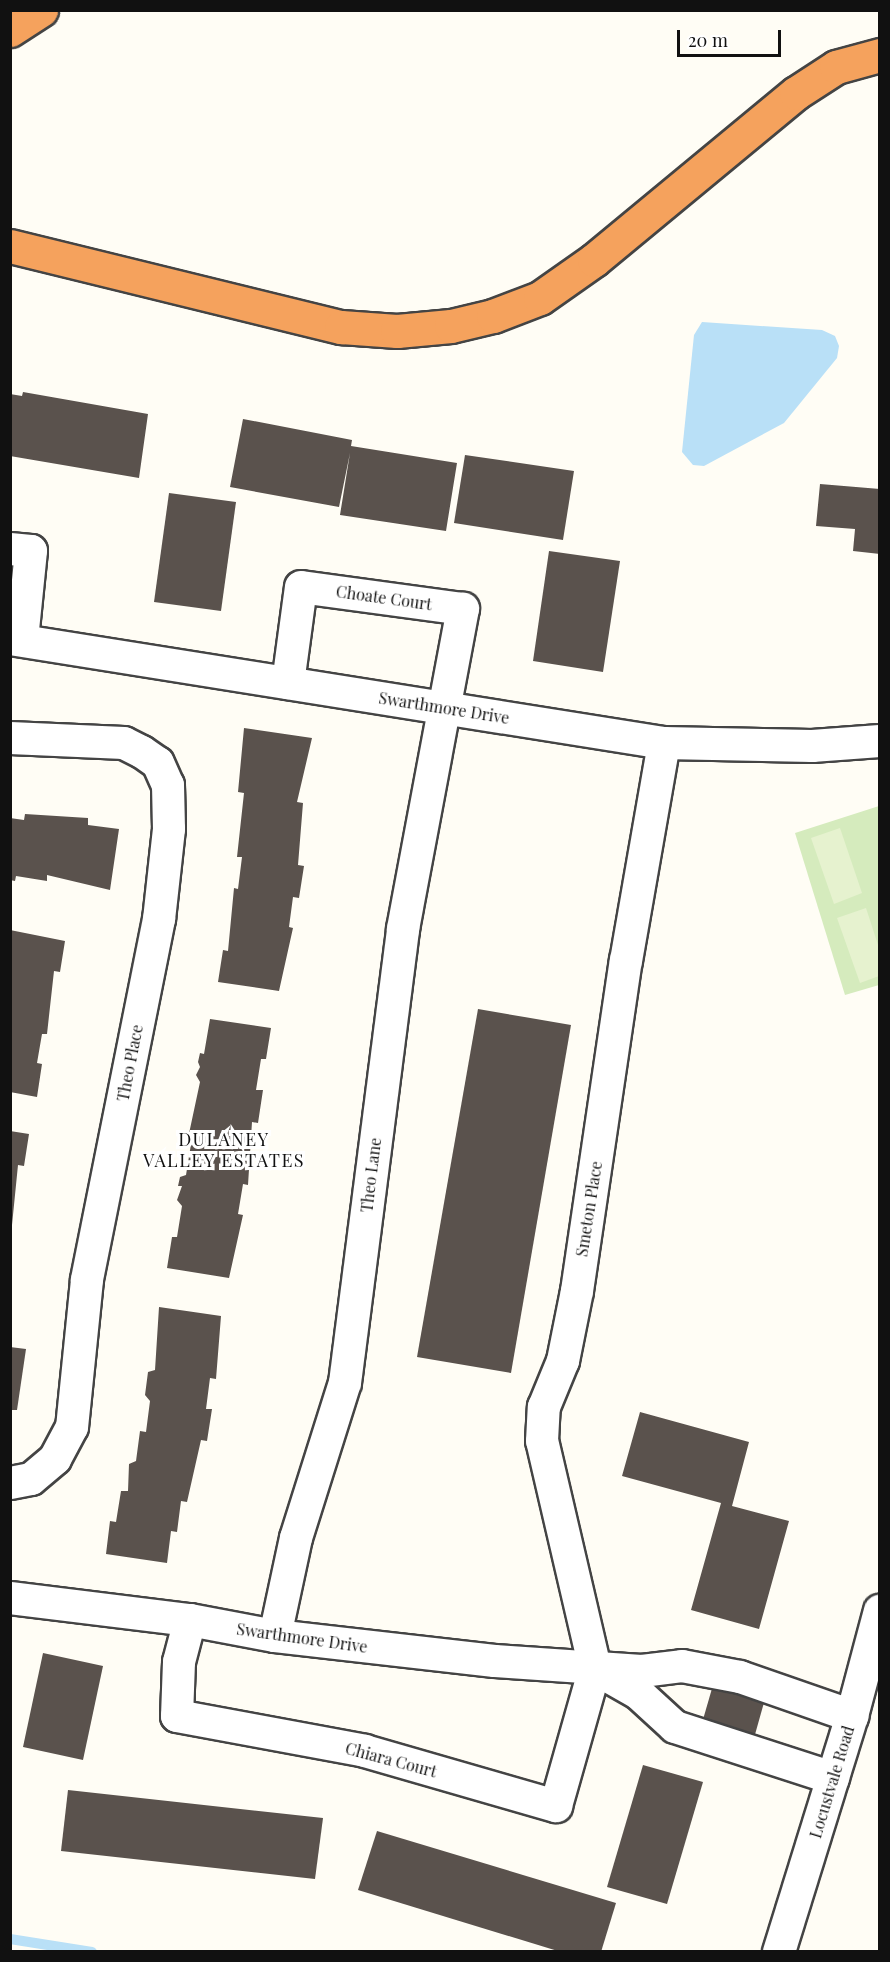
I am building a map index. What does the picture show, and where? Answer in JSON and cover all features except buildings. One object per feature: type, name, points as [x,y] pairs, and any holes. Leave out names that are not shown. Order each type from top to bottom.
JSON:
[{"type":"highway","points":[[10,30],[41,10]]},
{"type":"highway","points":[[10,246],[341,327],[397,332],[451,326],[493,316],[540,298],[594,260],[796,93],[836,68],[879,55]]},
{"type":"street","points":[[10,549],[32,551],[16,639]]},
{"type":"street","name":"Choate Court","points":[[288,683],[301,587],[463,609],[442,708]]},
{"type":"street","name":"Swarthmore Drive","points":[[16,639],[664,744],[801,746],[879,741]]},
{"type":"street","name":"Theo Lane","points":[[275,1636],[296,1538],[345,1383],[403,929],[442,708]]},
{"type":"street","name":"Theo Place","points":[[10,738],[124,743],[142,752],[158,763],[168,785],[169,829],[159,918],[87,1280],[72,1427],[55,1460],[31,1479],[10,1483]]},
{"type":"street","name":"Smeton Place","points":[[595,1668],[542,1441],[544,1407],[563,1361],[577,1291],[664,744]]},
{"type":"street","name":"Swarthmore Drive","points":[[10,1598],[190,1620],[275,1636],[595,1668],[642,1671],[682,1666],[713,1671],[852,1716]]},
{"type":"street","name":"Locustvale Road","points":[[779,1952],[852,1716],[879,1611]]},
{"type":"street","name":"Chiara Court","points":[[190,1620],[179,1662],[177,1716],[365,1751],[556,1806],[595,1668]]},
{"type":"street","name":"Swarthmore Drive","points":[[595,1668],[638,1693],[675,1727],[833,1778]]},
{"type":"green space","points":[[879,806],[879,985],[845,995],[795,833]]},
{"type":"green space","points":[[840,828],[862,893],[834,904],[811,838]]},
{"type":"green space","points":[[866,908],[879,948],[879,976],[860,983],[837,918]]},
{"type":"water","points":[[702,322],[822,330],[835,336],[839,346],[837,358],[784,423],[704,466],[693,465],[682,452],[694,335]]},
{"type":"waterway","points":[[10,1939],[92,1952]]},
{"type":"district","name":"DULANEY VALLEY ESTATES","points":[[224,1150]]}]
